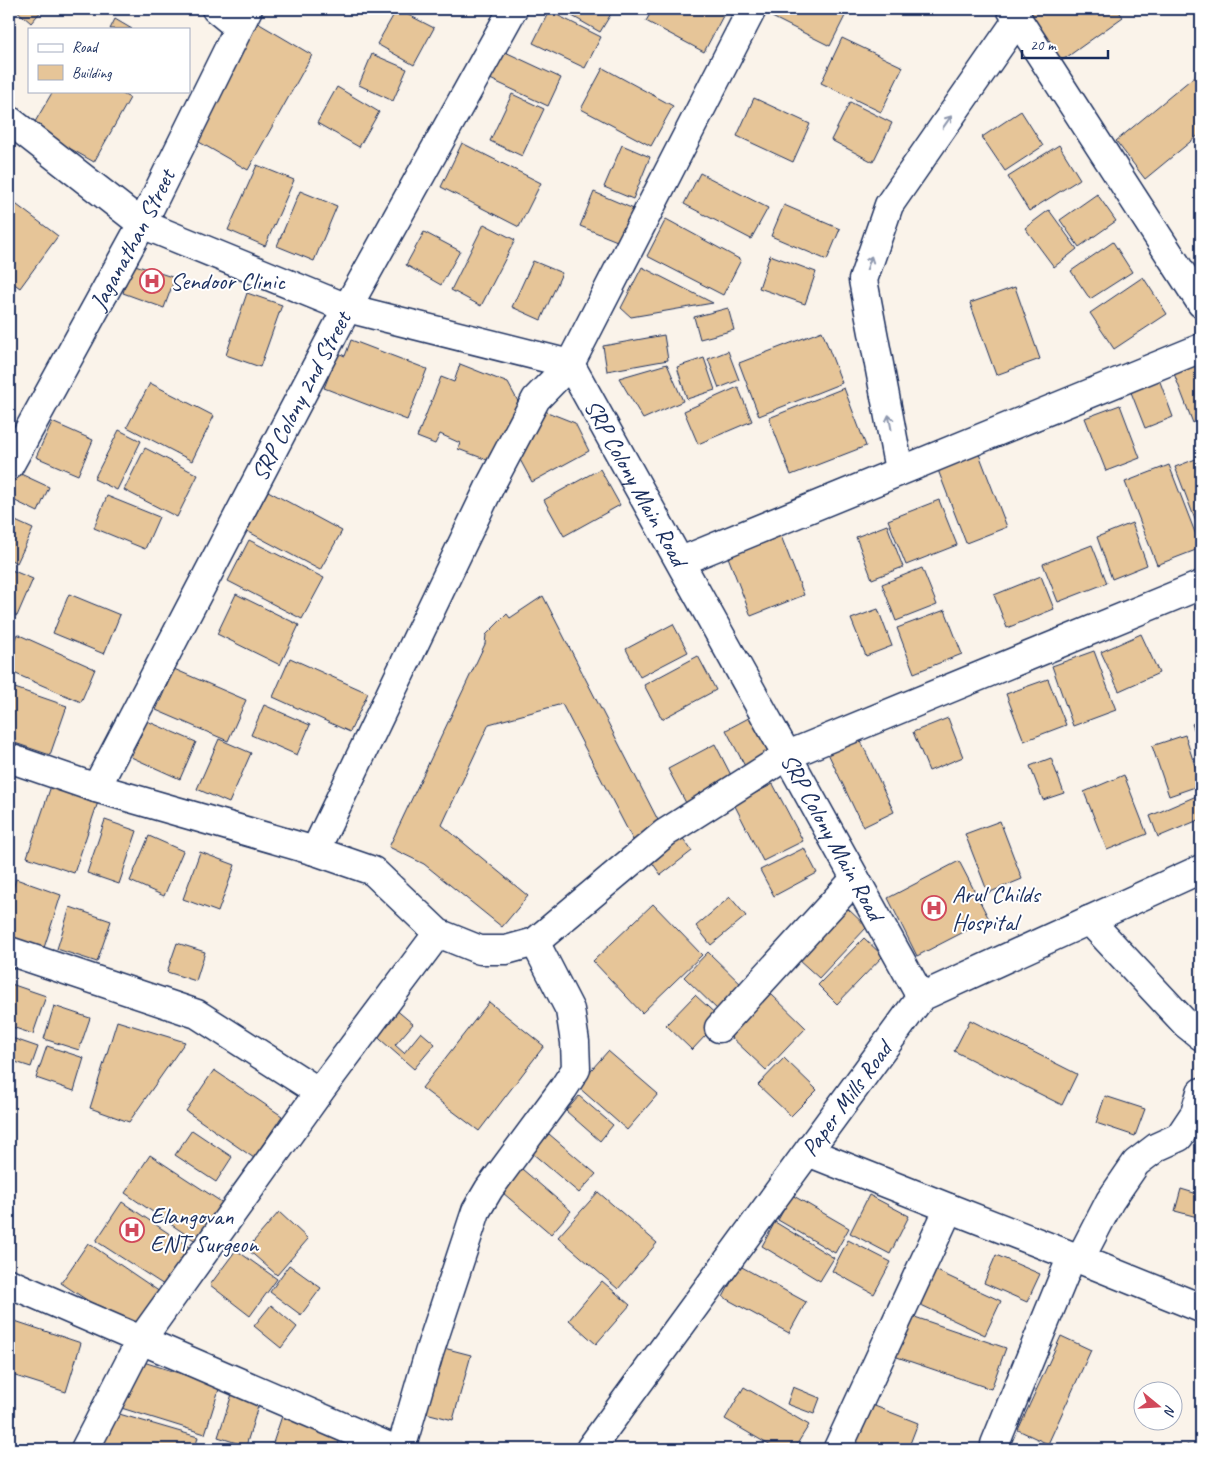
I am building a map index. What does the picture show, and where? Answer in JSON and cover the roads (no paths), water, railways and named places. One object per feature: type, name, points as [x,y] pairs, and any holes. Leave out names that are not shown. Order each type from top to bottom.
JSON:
[{"type":"street","points":[[216,9],[243,18]]},
{"type":"street","name":"SRP Colony 2nd Street","points":[[96,788],[347,308],[513,9]]},
{"type":"street","points":[[315,850],[490,484],[536,399],[570,364],[752,9]]},
{"type":"street","points":[[899,470],[863,280],[890,205],[1015,14],[1201,303]]},
{"type":"street","name":"Jaganathan Street","points":[[9,466],[142,224],[243,18]]},
{"type":"street","points":[[9,120],[142,224],[347,308],[570,364]]},
{"type":"street","points":[[681,561],[899,470],[1201,348]]},
{"type":"street","name":"SRP Colony Main Road","points":[[570,364],[681,561],[921,997]]},
{"type":"street","points":[[9,758],[96,788],[315,850],[373,871],[438,933],[480,950],[506,950],[535,942],[665,833],[788,756],[1201,585]]},
{"type":"street","name":"Paper Mills Road","points":[[590,1449],[921,997],[1201,869]]},
{"type":"street","points":[[719,1028],[855,879]]},
{"type":"street","points":[[1089,920],[1186,1024],[1201,1036]]},
{"type":"street","points":[[85,1449],[141,1340],[319,1092],[438,933]]},
{"type":"street","points":[[401,1449],[429,1354],[476,1212],[489,1189],[564,1089],[576,1069],[575,1042],[570,1010],[535,942]]},
{"type":"street","points":[[9,951],[196,1014],[319,1092]]},
{"type":"street","points":[[996,1449],[995,1444],[1076,1258],[1110,1201],[1136,1163],[1157,1147],[1179,1137],[1195,1113],[1201,1092]]},
{"type":"street","points":[[808,1152],[1201,1308]]},
{"type":"street","points":[[838,1448],[949,1208]]},
{"type":"street","points":[[9,1284],[394,1449]]},
{"type":"place","name":"Sendoor Clinic","points":[[152,281]]},
{"type":"place","name":"Arul Childs Hospital","points":[[934,908]]},
{"type":"place","name":"Elangovan ENT Surgeon","points":[[132,1230]]}]
